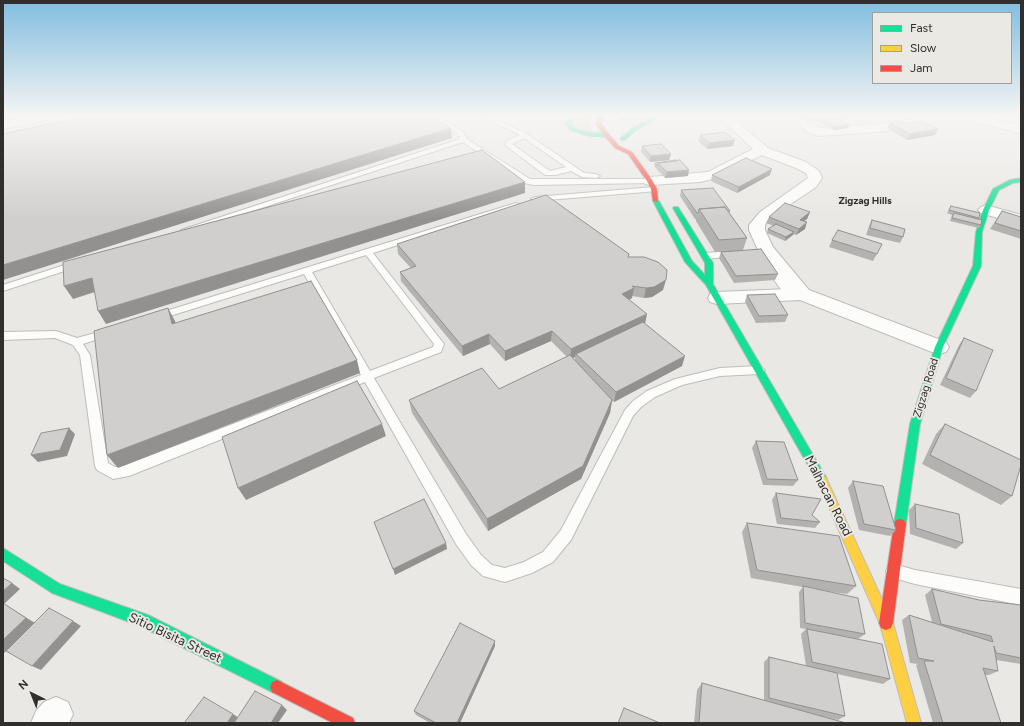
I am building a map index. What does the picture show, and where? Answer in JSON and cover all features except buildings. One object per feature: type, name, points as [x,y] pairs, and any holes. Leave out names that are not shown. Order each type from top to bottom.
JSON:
[{"type":"main road","name":"Malhacan Road","points":[[625,151],[630,153],[650,181],[667,197],[705,256],[709,263],[713,291]]},
{"type":"main road","name":"Zigzag Road","points":[[886,623],[915,424],[939,347],[977,266],[979,232],[986,210],[996,189],[1012,181],[1021,180]]},
{"type":"main road","name":"Malhacan Road","points":[[650,181],[655,199],[690,262],[713,291],[821,477],[886,623],[914,723]]},
{"type":"main road","name":"Sitio Bisita Street","points":[[3,554],[56,589],[142,620],[348,723]]},
{"type":"street","points":[[650,181],[700,178],[713,175],[754,153],[763,152],[801,164],[812,171],[815,178],[807,188],[765,215],[757,225],[757,230],[766,248],[795,293]]},
{"type":"street","points":[[986,210],[1021,220]]},
{"type":"street","points":[[713,291],[795,293],[939,347]]},
{"type":"lane","points":[[177,232],[430,151]]},
{"type":"lane","points":[[481,151],[527,181],[534,183],[650,181]]},
{"type":"lane","points":[[516,151],[548,173],[555,173],[572,168]]},
{"type":"lane","points":[[548,151],[572,168],[589,177],[650,181]]},
{"type":"lane","points":[[144,321],[539,198],[572,196],[650,181]]},
{"type":"lane","points":[[3,336],[56,334],[77,342],[85,355],[102,466],[114,473],[124,472],[437,349],[439,344],[368,252]]},
{"type":"lane","points":[[705,256],[740,254]]},
{"type":"lane","points":[[758,254],[795,293]]},
{"type":"lane","points":[[3,288],[86,262]]},
{"type":"lane","points":[[307,271],[461,539],[476,560],[488,571],[505,574],[527,568],[548,557],[566,535],[629,413],[637,404],[651,394],[679,382],[720,372],[759,370]]},
{"type":"lane","points":[[77,342],[122,328]]},
{"type":"lane","points":[[893,571],[915,577],[1021,597]]},
{"type":"traffic: fast","points":[[900,524],[915,424],[939,347],[977,266],[979,232],[986,210],[996,189],[1012,181],[1021,180]]},
{"type":"traffic: fast","points":[[656,201],[689,262],[709,284],[822,480]]},
{"type":"traffic: fast","points":[[676,208],[709,263],[709,284]]},
{"type":"traffic: fast","points":[[3,554],[56,589],[143,620],[277,687]]},
{"type":"traffic: slow","points":[[822,480],[886,623],[914,723]]},
{"type":"traffic: jam","points":[[625,151],[630,153],[650,181],[654,189],[656,201]]},
{"type":"traffic: jam","points":[[886,623],[900,524]]},
{"type":"traffic: jam","points":[[277,687],[348,723]]},
{"type":"district","name":"Zigzag Hills","points":[[865,201]]}]
